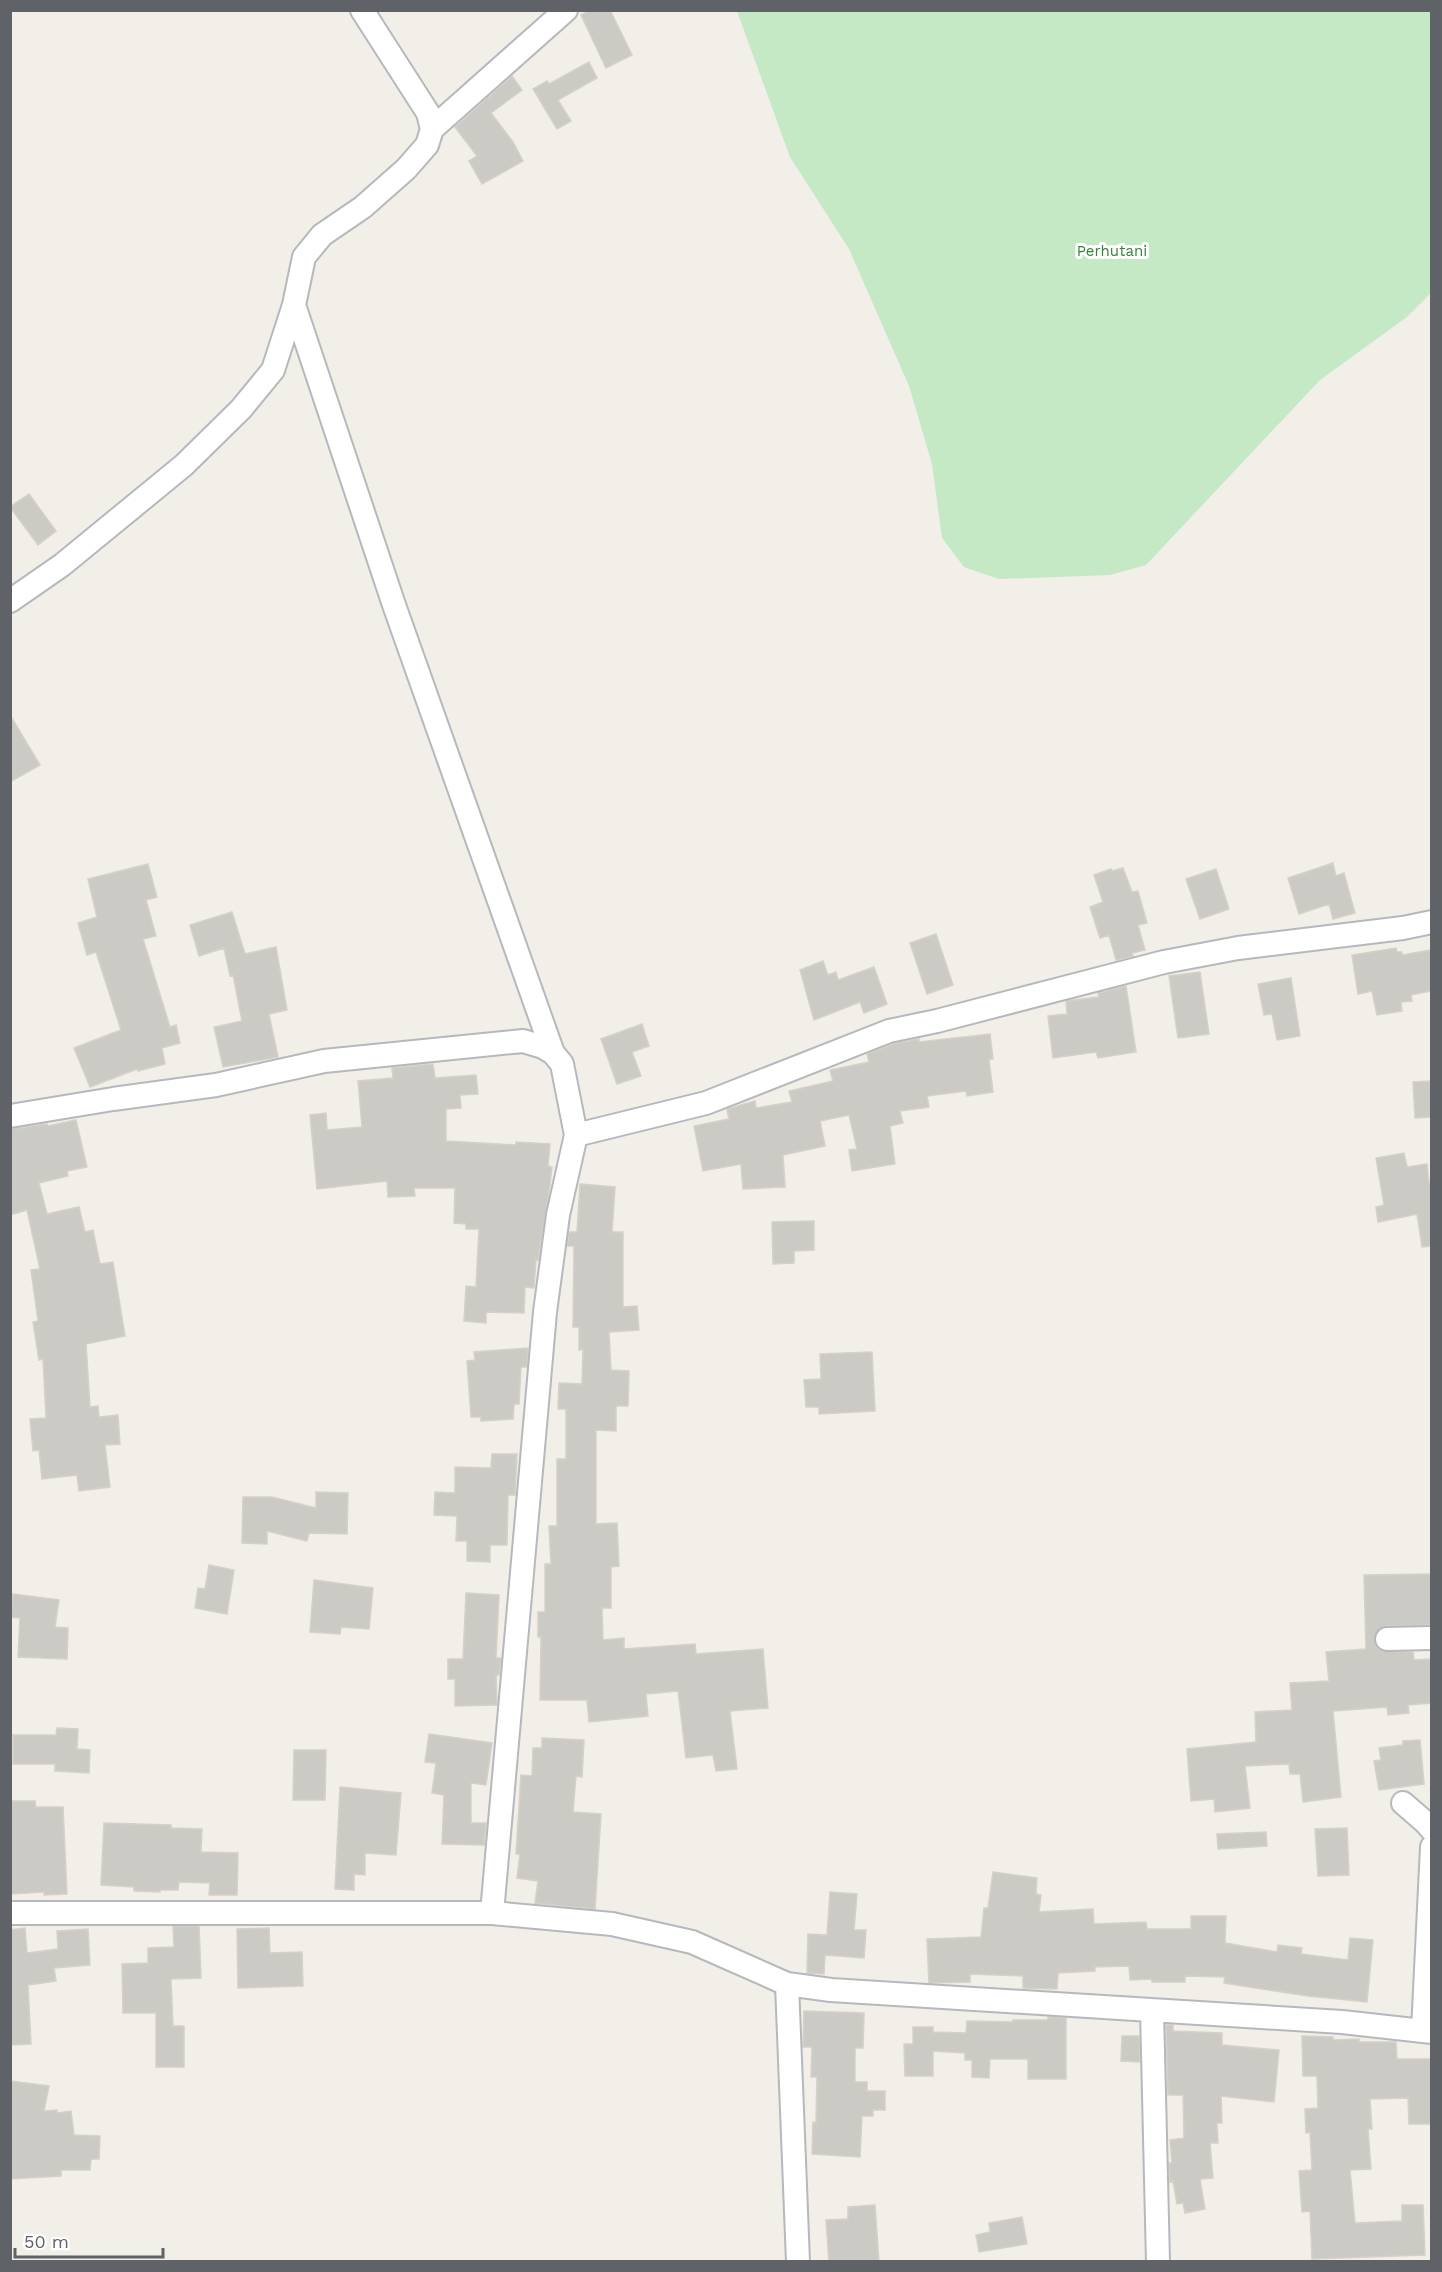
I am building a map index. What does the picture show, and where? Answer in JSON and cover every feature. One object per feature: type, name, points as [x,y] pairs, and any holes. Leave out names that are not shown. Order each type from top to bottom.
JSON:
[{"type":"street","points":[[362,10],[428,113],[432,129]]},
{"type":"street","points":[[10,601],[62,565],[184,465],[241,409],[273,370],[294,305],[304,257],[322,235],[363,207],[406,169],[427,145],[432,129],[566,10]]},
{"type":"street","points":[[294,305],[394,605],[553,1053]]},
{"type":"street","points":[[576,1135],[706,1103],[889,1031],[937,1021],[1164,962],[1238,948],[1403,928],[1431,921]]},
{"type":"street","points":[[10,1116],[216,1085],[324,1061],[523,1041],[543,1047],[553,1053],[562,1064],[576,1135],[558,1215],[545,1312],[492,1913]]},
{"type":"street","points":[[1387,1638],[1431,1638]]},
{"type":"street","points":[[1403,1803],[1426,1822],[1431,1830]]},
{"type":"street","points":[[10,1913],[492,1913],[612,1924],[692,1942],[788,1984],[831,1990],[1342,2022],[1427,2031],[1431,1847]]},
{"type":"street","points":[[788,1984],[798,2262]]},
{"type":"street","points":[[1152,2010],[1158,2262]]},
{"type":"green space","name":"Perhutani","points":[[737,11],[1431,11],[1431,293],[1407,317],[1320,380],[1146,565],[1110,575],[999,579],[964,567],[942,538],[932,464],[909,386],[849,249],[790,157]]},
{"type":"building","points":[[591,10],[610,10],[632,55],[606,68],[581,15]]},
{"type":"building","points":[[589,62],[597,78],[558,100],[571,121],[557,129],[533,89],[547,81],[549,84]]},
{"type":"building","points":[[512,76],[522,90],[491,113],[513,142],[523,161],[482,184],[469,161],[477,156],[455,127]]},
{"type":"building","points":[[29,494],[56,531],[38,545],[10,507]]},
{"type":"building","points":[[10,715],[40,765],[10,782]]},
{"type":"building","points":[[1333,863],[1336,876],[1344,873],[1355,913],[1333,919],[1329,904],[1299,914],[1288,878]]},
{"type":"building","points":[[148,864],[157,897],[146,900],[156,936],[143,939],[170,1027],[176,1025],[180,1043],[162,1048],[165,1064],[138,1071],[137,1069],[90,1087],[74,1048],[121,1030],[96,952],[87,955],[78,923],[97,917],[88,879]]},
{"type":"building","points":[[1123,868],[1132,892],[1138,891],[1147,923],[1138,925],[1145,950],[1116,960],[1109,935],[1100,938],[1090,907],[1103,902],[1094,875],[1111,869],[1112,871]]},
{"type":"building","points":[[1216,869],[1229,909],[1200,919],[1186,879]]},
{"type":"building","points":[[232,912],[245,954],[276,947],[287,1010],[269,1014],[278,1057],[223,1067],[214,1027],[242,1021],[233,975],[230,976],[224,948],[199,956],[190,925]]},
{"type":"building","points":[[936,934],[953,985],[927,994],[910,943]]},
{"type":"building","points":[[1396,948],[1397,952],[1402,952],[1402,955],[1431,950],[1431,991],[1411,995],[1412,1001],[1401,1002],[1402,1011],[1377,1015],[1372,991],[1358,994],[1352,955]]},
{"type":"building","points":[[823,961],[828,975],[836,972],[838,980],[874,967],[887,1004],[864,1013],[860,1002],[814,1020],[800,970]]},
{"type":"building","points":[[1200,972],[1209,1034],[1178,1038],[1169,976]]},
{"type":"building","points":[[1291,978],[1300,1036],[1277,1040],[1272,1014],[1264,1015],[1258,984]]},
{"type":"building","points":[[1126,986],[1136,1052],[1098,1058],[1096,1052],[1053,1058],[1048,1016],[1067,1014],[1066,1001],[1099,997],[1098,993]]},
{"type":"building","points":[[642,1024],[649,1046],[632,1052],[641,1076],[617,1084],[601,1039]]},
{"type":"building","points":[[990,1034],[993,1059],[989,1059],[993,1092],[967,1096],[966,1091],[927,1096],[929,1107],[900,1111],[903,1123],[890,1126],[895,1164],[852,1171],[849,1150],[857,1149],[849,1115],[820,1121],[825,1146],[783,1155],[785,1187],[743,1189],[741,1164],[703,1171],[694,1126],[729,1119],[727,1109],[755,1101],[756,1108],[792,1102],[789,1091],[833,1081],[830,1070],[869,1062],[867,1054],[893,1044],[919,1039],[919,1042]]},
{"type":"building","points":[[433,1064],[435,1078],[476,1075],[478,1094],[460,1095],[461,1108],[446,1109],[446,1141],[516,1145],[516,1142],[550,1144],[548,1166],[552,1167],[549,1192],[538,1260],[536,1259],[534,1288],[525,1287],[524,1313],[486,1312],[486,1323],[464,1321],[466,1286],[476,1287],[479,1229],[466,1229],[466,1224],[454,1223],[455,1188],[414,1188],[415,1196],[388,1197],[387,1181],[317,1189],[310,1115],[326,1113],[327,1130],[362,1127],[358,1081],[393,1078],[392,1068]]},
{"type":"building","points":[[1431,1081],[1431,1117],[1415,1118],[1413,1082]]},
{"type":"building","points":[[76,1120],[87,1167],[67,1171],[68,1176],[39,1183],[47,1214],[79,1207],[85,1232],[93,1230],[100,1264],[113,1262],[125,1336],[86,1344],[90,1407],[98,1406],[99,1417],[118,1415],[120,1444],[105,1445],[110,1487],[79,1491],[77,1475],[42,1479],[39,1450],[33,1451],[30,1419],[46,1418],[43,1359],[39,1360],[33,1322],[38,1321],[31,1270],[40,1269],[27,1210],[10,1215],[10,1129],[47,1124],[48,1126]]},
{"type":"building","points":[[1404,1153],[1407,1167],[1427,1164],[1429,1183],[1431,1183],[1431,1246],[1422,1247],[1417,1214],[1378,1222],[1376,1207],[1384,1205],[1376,1158]]},
{"type":"building","points":[[580,1184],[615,1187],[612,1232],[623,1232],[623,1307],[637,1306],[639,1330],[609,1332],[611,1370],[629,1371],[628,1406],[616,1406],[616,1431],[596,1430],[596,1524],[617,1523],[619,1566],[611,1567],[611,1608],[602,1608],[603,1640],[624,1638],[624,1649],[695,1644],[696,1654],[763,1649],[768,1708],[730,1711],[737,1769],[716,1771],[713,1755],[686,1758],[678,1691],[646,1694],[648,1716],[589,1722],[587,1700],[540,1700],[541,1637],[538,1637],[538,1612],[545,1612],[545,1564],[551,1564],[549,1526],[557,1526],[557,1459],[566,1459],[566,1409],[558,1409],[559,1383],[582,1384],[583,1349],[579,1350],[579,1327],[573,1327],[574,1246],[567,1246],[569,1232],[577,1232]]},
{"type":"building","points":[[814,1221],[814,1250],[794,1251],[794,1263],[773,1264],[772,1222]]},
{"type":"building","points":[[528,1348],[527,1367],[521,1367],[519,1404],[514,1404],[513,1419],[481,1421],[481,1417],[471,1417],[467,1361],[475,1360],[474,1352]]},
{"type":"building","points":[[872,1352],[875,1411],[819,1414],[819,1407],[806,1407],[804,1380],[821,1379],[820,1354]]},
{"type":"building","points":[[492,1454],[517,1454],[515,1495],[508,1495],[507,1545],[490,1545],[490,1562],[467,1561],[467,1541],[456,1541],[457,1516],[434,1515],[435,1492],[455,1493],[455,1467],[491,1468]]},
{"type":"building","points":[[316,1492],[348,1493],[347,1534],[309,1533],[307,1541],[267,1531],[267,1544],[242,1543],[243,1497],[272,1497],[316,1508]]},
{"type":"building","points":[[209,1565],[234,1570],[227,1614],[195,1608],[198,1588],[205,1589]]},
{"type":"building","points":[[1431,1574],[1431,1625],[1386,1626],[1380,1628],[1374,1639],[1381,1651],[1413,1652],[1414,1660],[1431,1659],[1431,1703],[1408,1705],[1409,1713],[1388,1715],[1387,1707],[1333,1711],[1341,1797],[1303,1802],[1300,1774],[1290,1774],[1289,1764],[1245,1766],[1250,1808],[1215,1812],[1214,1799],[1191,1801],[1187,1749],[1256,1742],[1255,1712],[1292,1710],[1290,1683],[1329,1681],[1326,1652],[1366,1649],[1364,1575]]},
{"type":"building","points":[[314,1580],[373,1588],[369,1629],[341,1627],[340,1634],[310,1632]]},
{"type":"building","points":[[466,1593],[499,1595],[496,1658],[501,1658],[499,1675],[496,1675],[497,1705],[455,1706],[455,1679],[448,1679],[448,1659],[463,1659]]},
{"type":"building","points":[[13,1594],[59,1600],[55,1627],[68,1628],[67,1659],[18,1657],[20,1618],[10,1617]]},
{"type":"building","points":[[57,1728],[78,1729],[77,1749],[90,1750],[89,1773],[55,1771],[55,1764],[13,1764],[13,1735],[56,1735]]},
{"type":"building","points":[[429,1734],[492,1743],[486,1785],[471,1783],[471,1823],[486,1823],[484,1845],[442,1844],[444,1795],[432,1793],[436,1763],[425,1762]]},
{"type":"building","points":[[542,1738],[584,1740],[582,1777],[576,1776],[573,1812],[601,1814],[595,1909],[535,1903],[538,1881],[517,1878],[520,1854],[516,1854],[521,1775],[532,1776],[533,1748],[542,1748]]},
{"type":"building","points":[[1420,1740],[1424,1784],[1379,1790],[1374,1761],[1381,1760],[1379,1748],[1403,1745],[1403,1741]]},
{"type":"building","points":[[294,1750],[326,1750],[325,1800],[293,1800]]},
{"type":"building","points":[[340,1787],[401,1793],[396,1855],[365,1853],[365,1875],[354,1874],[354,1890],[335,1889]]},
{"type":"building","points":[[10,1801],[35,1801],[36,1807],[63,1807],[67,1894],[44,1895],[44,1892],[11,1894]]},
{"type":"building","points":[[104,1823],[171,1825],[171,1828],[202,1829],[201,1852],[238,1853],[237,1895],[209,1895],[210,1883],[179,1882],[178,1890],[160,1890],[160,1892],[134,1891],[134,1887],[101,1885]]},
{"type":"building","points":[[1347,1828],[1349,1875],[1318,1876],[1315,1829]]},
{"type":"building","points":[[1266,1832],[1267,1846],[1218,1849],[1217,1834]]},
{"type":"building","points":[[993,1872],[1037,1878],[1036,1894],[1041,1895],[1039,1912],[1093,1909],[1094,1924],[1146,1922],[1147,1929],[1191,1929],[1191,1916],[1226,1916],[1225,1943],[1277,1952],[1278,1945],[1302,1948],[1301,1954],[1348,1960],[1350,1938],[1373,1940],[1367,2002],[1308,1996],[1224,1983],[1225,1977],[1185,1976],[1185,1982],[1130,1980],[1129,1966],[1095,1967],[1095,1971],[1058,1973],[1057,1989],[1023,1988],[1023,1976],[970,1974],[970,1982],[929,1983],[927,1939],[981,1937],[984,1908],[988,1908]]},
{"type":"building","points":[[830,1892],[857,1894],[854,1930],[866,1930],[864,1958],[825,1955],[824,1974],[807,1973],[808,1934],[827,1935]]},
{"type":"building","points":[[173,1926],[199,1926],[201,1978],[171,1979],[173,2026],[184,2026],[184,2067],[156,2067],[156,2013],[123,2013],[122,1964],[148,1963],[148,1948],[174,1947]]},
{"type":"building","points":[[25,1928],[27,1953],[58,1949],[57,1931],[88,1929],[90,1965],[54,1968],[56,1981],[28,1985],[31,2044],[10,2045],[10,1930]]},
{"type":"building","points":[[269,1928],[270,1953],[302,1952],[303,1986],[238,1988],[237,1929]]},
{"type":"building","points":[[804,2011],[864,2013],[863,2048],[855,2048],[855,2082],[867,2082],[867,2091],[885,2091],[885,2110],[873,2110],[873,2116],[862,2116],[860,2157],[812,2154],[813,2122],[816,2123],[817,2077],[811,2077],[812,2047],[803,2047]]},
{"type":"building","points":[[1048,2017],[1066,2018],[1066,2079],[1028,2079],[1028,2059],[990,2059],[989,2078],[972,2077],[972,2060],[965,2060],[965,2053],[933,2051],[933,2076],[905,2076],[904,2044],[913,2044],[913,2027],[933,2027],[933,2032],[966,2033],[967,2021],[1013,2022],[1013,2020],[1048,2020]]},
{"type":"building","points":[[1166,2025],[1173,2025],[1173,2031],[1222,2033],[1222,2045],[1279,2050],[1274,2102],[1221,2096],[1222,2123],[1217,2123],[1218,2143],[1210,2143],[1213,2178],[1200,2179],[1205,2209],[1185,2213],[1183,2203],[1177,2204],[1173,2181],[1170,2182],[1169,2163],[1172,2163],[1170,2140],[1184,2138],[1183,2095],[1168,2095]]},
{"type":"building","points":[[1122,2036],[1139,2036],[1140,2062],[1121,2061]]},
{"type":"building","points":[[1302,2036],[1333,2037],[1333,2040],[1359,2039],[1359,2042],[1396,2042],[1397,2059],[1431,2059],[1431,2124],[1409,2124],[1408,2098],[1370,2099],[1372,2129],[1368,2129],[1371,2169],[1350,2170],[1355,2223],[1402,2221],[1402,2205],[1423,2205],[1425,2255],[1312,2259],[1310,2211],[1302,2212],[1299,2171],[1312,2170],[1310,2132],[1306,2133],[1305,2109],[1318,2108],[1317,2076],[1303,2076]]},
{"type":"building","points":[[10,2081],[49,2086],[44,2111],[57,2110],[57,2113],[71,2111],[74,2135],[100,2136],[99,2159],[91,2159],[90,2170],[61,2170],[61,2176],[10,2179]]},
{"type":"building","points":[[875,2205],[879,2262],[829,2262],[826,2220],[848,2219],[848,2207]]},
{"type":"building","points":[[1022,2217],[1027,2244],[979,2252],[976,2235],[990,2232],[989,2223]]}]
